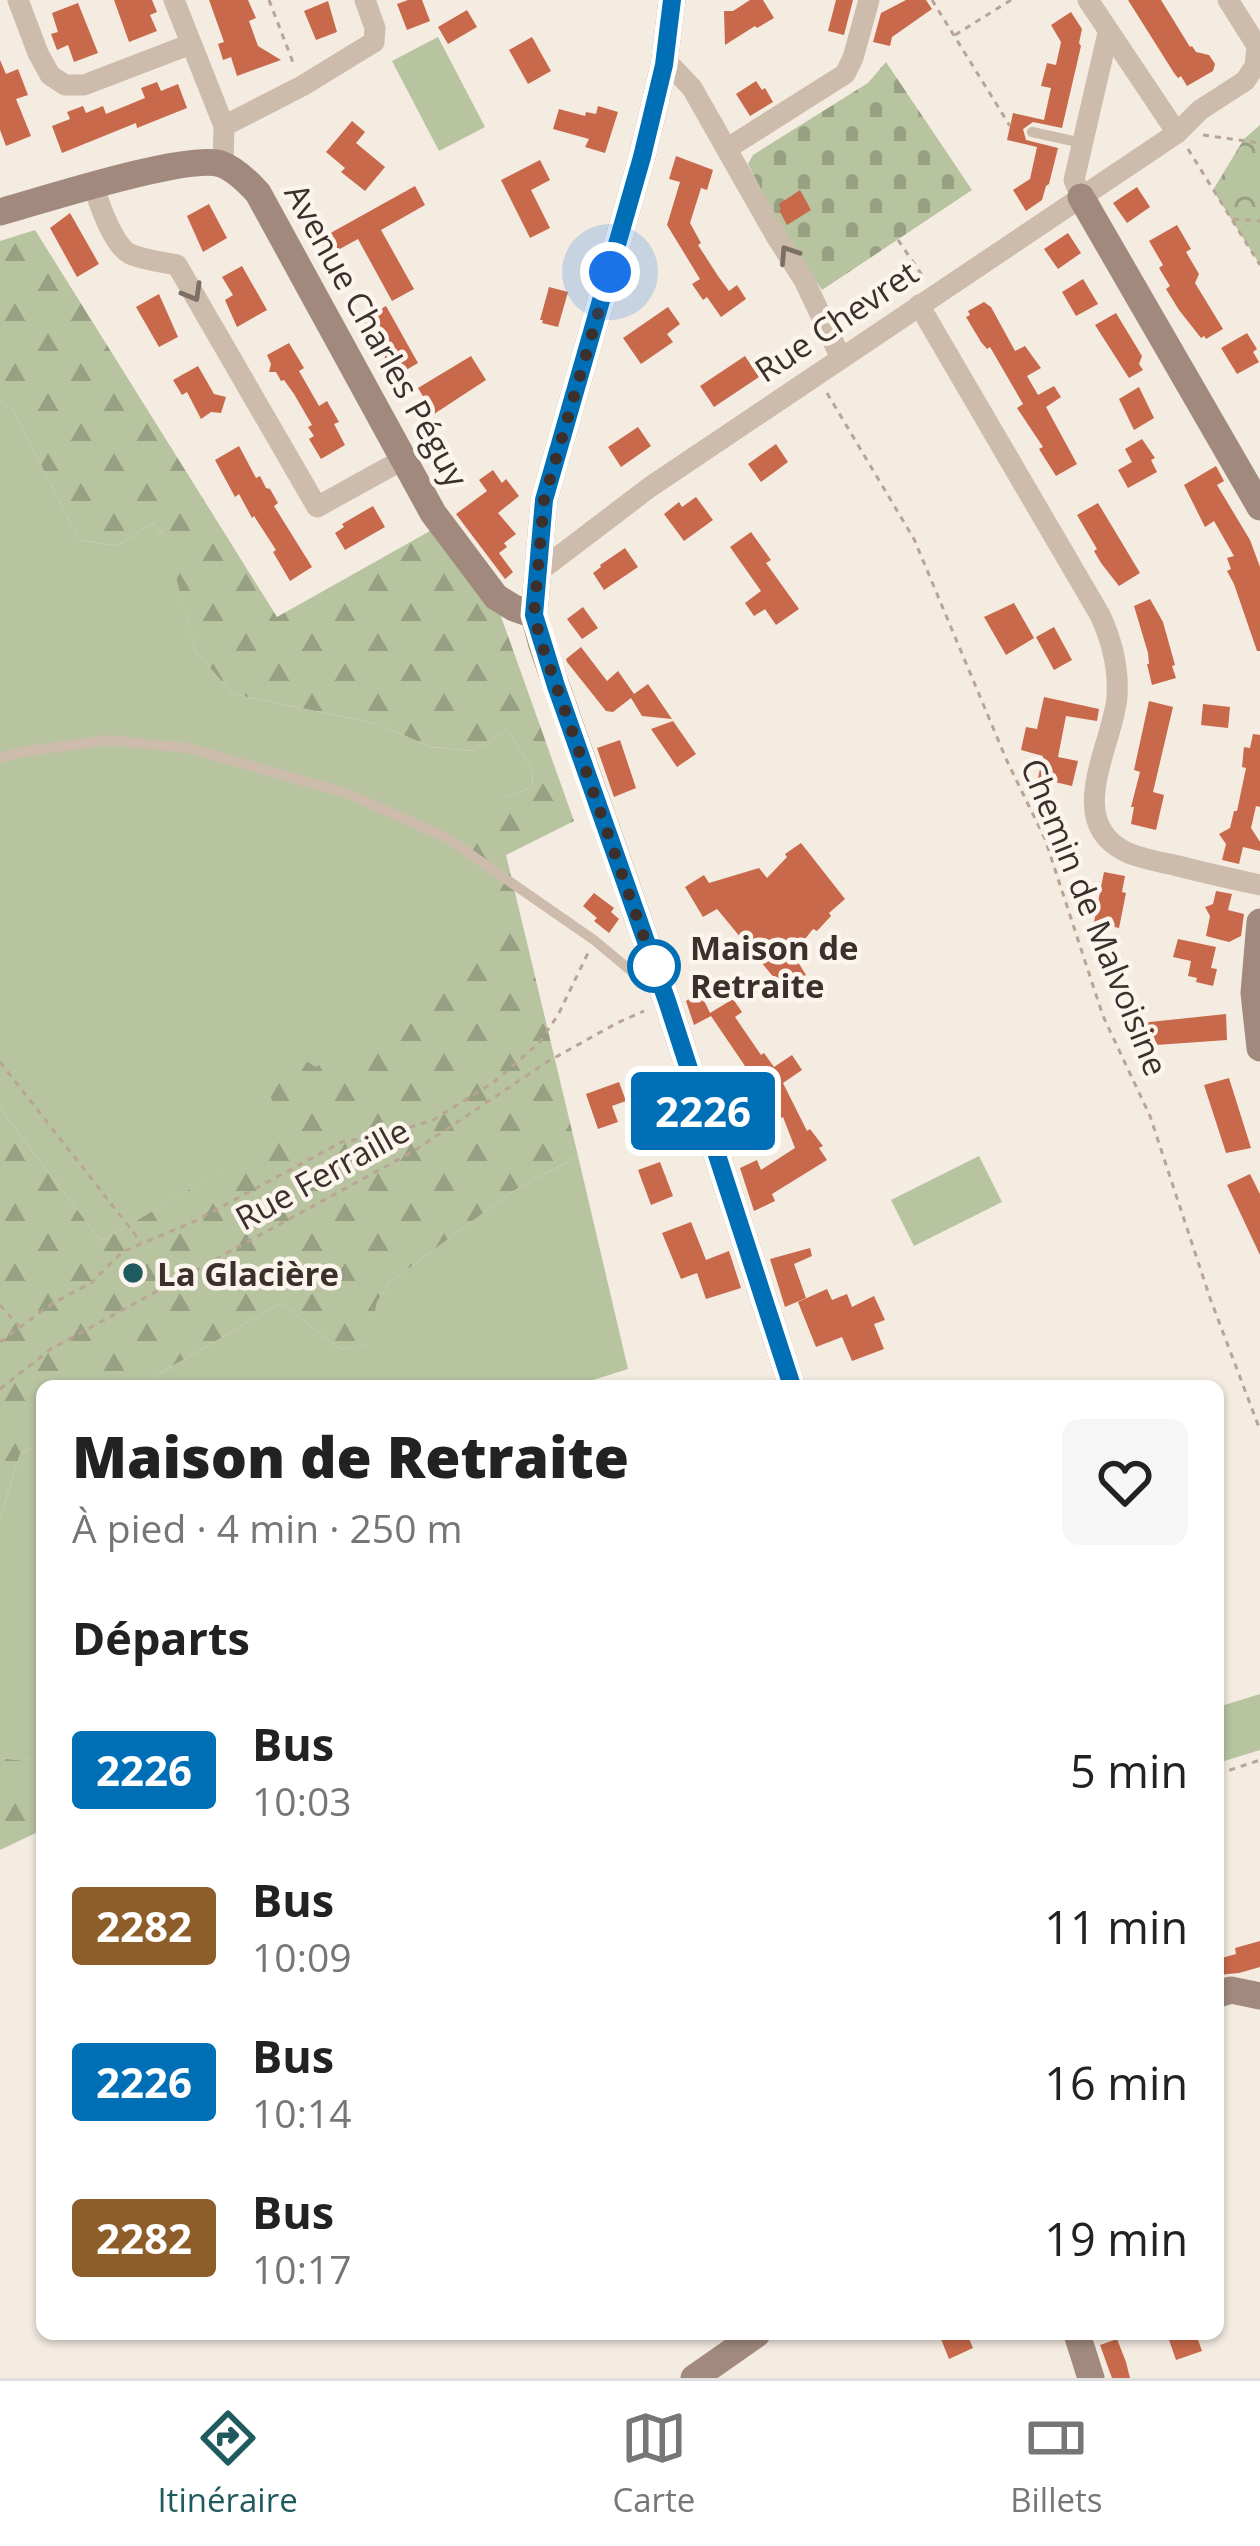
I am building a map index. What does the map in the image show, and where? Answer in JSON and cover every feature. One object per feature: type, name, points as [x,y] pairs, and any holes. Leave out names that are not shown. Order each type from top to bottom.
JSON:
[{"type":"main road","points":[[672,0],[664,65],[642,157],[544,500],[534,615],[791,1380]]},
{"type":"main road","points":[[0,212],[200,161],[223,164]]},
{"type":"main road","name":"Avenue Charles Péguy","points":[[223,164],[258,193],[433,513],[496,597],[534,615]]},
{"type":"main road","points":[[1081,197],[1260,507]]},
{"type":"main road","points":[[1260,922],[1254,993],[1260,1048]]},
{"type":"main road","points":[[1224,1992],[1260,1996]]},
{"type":"main road","points":[[694,2378],[749,2340]]},
{"type":"main road","points":[[1079,2340],[1091,2378]]},
{"type":"street","points":[[18,0],[50,75],[65,85],[84,85],[190,44]]},
{"type":"street","points":[[174,0],[224,126],[223,164]]},
{"type":"street","points":[[224,126],[374,42],[375,28],[365,0]]},
{"type":"street","points":[[728,148],[845,74],[869,0]]},
{"type":"street","points":[[1088,0],[1178,133]]},
{"type":"street","name":"Rue Chevret","points":[[537,573],[650,487],[1178,133],[1200,110],[1245,81],[1255,66],[1257,46],[1228,0]]},
{"type":"street","points":[[1081,197],[1074,180],[1108,32]]},
{"type":"street","points":[[664,65],[674,68],[692,88],[804,280],[841,358]]},
{"type":"street","points":[[94,186],[124,250],[178,265],[317,507],[402,460]]},
{"type":"street","points":[[927,300],[1111,639],[1117,693],[1094,801],[1105,836],[1122,850],[1152,860],[1260,886]]},
{"type":"lane","points":[[1032,132],[1082,143]]},
{"type":"lane","points":[[0,758],[108,740],[188,748],[346,793],[447,838],[594,940],[667,1001]]},
{"type":"path","points":[[269,0],[302,86]]},
{"type":"path","points":[[932,0],[1010,126]]},
{"type":"path","points":[[953,35],[1011,0]]},
{"type":"path","points":[[1178,133],[1260,143]]},
{"type":"path","points":[[1178,133],[1260,265]]},
{"type":"path","points":[[1231,219],[1260,221]]},
{"type":"path","points":[[898,240],[927,300]]},
{"type":"path","name":"Chemin de Malvoisine","points":[[816,374],[914,539],[1007,761],[1045,839],[1103,1016],[1150,1117],[1260,1430]]},
{"type":"path","points":[[0,1342],[53,1303],[92,1283],[122,1252],[193,1222],[342,1142],[433,1120],[494,1082],[539,1043],[594,940]]},
{"type":"path","name":"Rue Ferraille","points":[[0,1389],[51,1349],[414,1151],[547,1062],[667,1001]]},
{"type":"path","points":[[0,1062],[142,1244]]},
{"type":"path","points":[[0,1305],[20,1326]]},
{"type":"path","points":[[1224,1772],[1260,1760]]},
{"type":"green space","points":[[438,37],[485,127],[439,151],[392,61]]},
{"type":"green space","points":[[886,62],[972,190],[822,290],[781,229],[748,164],[753,155],[868,83]]},
{"type":"green space","points":[[1260,125],[1260,265],[1213,190],[1244,139]]},
{"type":"green space","points":[[35,230],[277,617],[430,531],[498,608],[574,821],[506,855],[578,1156],[513,1191],[389,1283],[377,1302],[368,1344],[341,1350],[281,1303],[148,1380],[36,1380],[36,1445],[20,1454],[0,1518],[0,1108],[101,1241],[287,1133],[258,1069],[287,1050],[316,1067],[499,942],[469,842],[476,813],[503,797],[532,788],[533,772],[508,730],[472,751],[431,747],[378,724],[233,694],[196,652],[165,536],[152,523],[117,546],[79,540],[14,411],[0,401],[0,241]]},
{"type":"green space","points":[[0,401],[14,411],[79,540],[117,546],[152,523],[166,537],[196,652],[233,694],[378,724],[431,747],[472,751],[508,730],[533,772],[532,788],[503,797],[469,842],[500,942],[316,1068],[259,1068],[288,1133],[101,1241],[0,1108]]},
{"type":"green space","points":[[578,1156],[628,1369],[593,1380],[148,1380],[281,1303],[341,1350],[367,1344],[377,1302],[389,1283],[513,1191]]},
{"type":"green space","points":[[979,1156],[1002,1202],[914,1246],[891,1200]]},
{"type":"green space","points":[[36,1445],[36,1756],[25,1761],[0,1758],[0,1518],[20,1454]]},
{"type":"green space","points":[[1260,1694],[1260,1750],[1224,1761],[1224,1705]]},
{"type":"green space","points":[[36,1756],[36,1833],[0,1850],[0,1758],[25,1761]]},
{"type":"building","points":[[114,0],[152,0],[157,12],[150,15],[157,31],[129,42]]},
{"type":"building","points":[[209,0],[248,0],[256,18],[249,21],[258,46],[281,60],[237,76],[231,57],[223,60],[218,44],[224,42]]},
{"type":"building","points":[[422,0],[430,21],[407,30],[397,4]]},
{"type":"building","points":[[763,0],[774,18],[725,45],[724,11]]},
{"type":"building","points":[[836,0],[853,0],[844,35],[828,31]]},
{"type":"building","points":[[906,0],[926,0],[932,9],[892,37],[890,46],[873,42],[881,13]]},
{"type":"building","points":[[1128,0],[1161,0],[1190,47],[1209,55],[1215,64],[1213,71],[1187,86]]},
{"type":"building","points":[[328,1],[337,32],[316,40],[304,11]]},
{"type":"building","points":[[78,3],[98,53],[74,62],[68,45],[57,50],[51,34],[58,32],[52,13]]},
{"type":"building","points":[[467,10],[477,27],[448,44],[438,27]]},
{"type":"building","points":[[1071,12],[1082,29],[1081,46],[1062,128],[1033,122],[1023,129],[1026,140],[1058,148],[1042,200],[1026,211],[1013,190],[1030,179],[1037,147],[1007,140],[1013,113],[1044,120],[1051,88],[1041,86],[1047,63],[1056,65],[1061,42],[1051,25]]},
{"type":"building","points":[[532,37],[551,71],[528,84],[509,50]]},
{"type":"building","points":[[0,60],[6,74],[18,69],[28,95],[16,99],[31,136],[6,146],[0,130]]},
{"type":"building","points":[[756,81],[773,102],[750,116],[736,94]]},
{"type":"building","points":[[157,82],[161,91],[178,84],[187,108],[62,153],[52,126],[70,119],[67,112],[83,106],[86,113],[103,106],[106,114],[145,98],[141,88]]},
{"type":"building","points":[[598,106],[618,112],[605,153],[585,147],[589,139],[553,129],[559,109],[585,116],[586,112],[596,114]]},
{"type":"building","points":[[352,121],[365,132],[356,143],[385,167],[365,191],[326,152]]},
{"type":"building","points":[[676,156],[713,170],[707,190],[701,188],[690,223],[698,245],[729,291],[737,285],[746,299],[721,317],[692,284],[700,279],[667,225],[680,182],[669,179]]},
{"type":"building","points":[[540,160],[550,180],[531,190],[550,228],[530,238],[501,180]]},
{"type":"building","points":[[415,186],[425,205],[381,230],[414,289],[392,301],[358,239],[327,256],[318,240]]},
{"type":"building","points":[[1137,187],[1150,207],[1127,223],[1113,203]]},
{"type":"building","points":[[800,190],[811,210],[787,225],[779,204]]},
{"type":"building","points":[[209,204],[227,238],[203,252],[187,216]]},
{"type":"building","points":[[70,213],[99,264],[77,277],[50,228]]},
{"type":"building","points":[[1177,225],[1199,274],[1195,283],[1223,329],[1206,339],[1166,289],[1170,286],[1159,268],[1163,265],[1149,241]]},
{"type":"building","points":[[1068,233],[1081,253],[1058,269],[1044,249]]},
{"type":"building","points":[[242,266],[267,310],[237,327],[225,300],[233,295],[222,277]]},
{"type":"building","points":[[1083,279],[1098,304],[1076,316],[1062,292]]},
{"type":"building","points":[[549,287],[568,292],[558,327],[540,320]]},
{"type":"building","points":[[159,294],[178,337],[159,347],[136,307]]},
{"type":"building","points":[[984,302],[1015,351],[1025,346],[1041,368],[1027,376],[1038,395],[1054,386],[1061,397],[1046,407],[1077,464],[1056,476],[1017,408],[1023,404],[990,347],[981,342],[966,317]]},
{"type":"building","points":[[386,306],[418,363],[396,376],[362,320]]},
{"type":"building","points":[[668,307],[680,324],[667,334],[673,342],[641,364],[623,338]]},
{"type":"building","points":[[1116,313],[1142,356],[1143,370],[1129,378],[1095,325]]},
{"type":"building","points":[[1247,333],[1259,362],[1237,374],[1221,348]]},
{"type":"building","points":[[289,343],[319,406],[327,401],[339,422],[334,424],[345,445],[321,459],[309,439],[314,436],[308,427],[312,425],[294,394],[276,372],[269,372],[267,355]]},
{"type":"building","points":[[471,356],[486,380],[434,414],[418,388]]},
{"type":"building","points":[[745,356],[759,377],[714,407],[700,386]]},
{"type":"building","points":[[198,366],[214,394],[226,397],[221,413],[211,412],[201,419],[187,392],[182,395],[173,380]]},
{"type":"building","points":[[1139,387],[1154,418],[1134,430],[1119,399]]},
{"type":"building","points":[[638,427],[651,446],[621,467],[608,447]]},
{"type":"building","points":[[1142,439],[1155,458],[1151,460],[1157,472],[1128,488],[1118,470],[1132,462],[1125,449]]},
{"type":"building","points":[[776,444],[788,462],[761,482],[748,464]]},
{"type":"building","points":[[239,446],[256,478],[260,476],[270,489],[278,503],[274,506],[312,567],[290,581],[276,550],[239,494],[235,497],[215,460]]},
{"type":"building","points":[[1216,466],[1224,481],[1217,485],[1250,540],[1260,567],[1260,651],[1227,571],[1231,569],[1227,558],[1234,556],[1214,521],[1205,527],[1184,485]]},
{"type":"building","points":[[493,470],[519,496],[498,513],[516,534],[499,553],[513,572],[505,579],[456,514],[487,491],[479,480]]},
{"type":"building","points":[[696,497],[713,520],[684,541],[664,514]]},
{"type":"building","points":[[1098,503],[1140,573],[1119,586],[1101,563],[1077,515]]},
{"type":"building","points":[[373,506],[385,527],[345,550],[335,533]]},
{"type":"building","points":[[751,532],[771,560],[766,563],[799,609],[776,625],[765,609],[754,616],[745,603],[761,591],[730,547]]},
{"type":"building","points":[[625,548],[638,567],[604,590],[593,573]]},
{"type":"building","points":[[1150,599],[1163,622],[1176,678],[1152,685],[1134,606]]},
{"type":"building","points":[[1014,603],[1034,638],[1006,655],[984,617]]},
{"type":"building","points":[[583,607],[598,628],[582,639],[567,619]]},
{"type":"building","points":[[1054,627],[1072,660],[1054,670],[1036,637]]},
{"type":"building","points":[[581,647],[607,681],[618,671],[634,694],[648,684],[672,719],[642,716],[631,698],[613,712],[606,711],[567,662]]},
{"type":"building","points":[[1044,697],[1099,709],[1097,721],[1066,716],[1058,757],[1078,761],[1072,786],[1038,778],[1043,756],[1021,750],[1026,727],[1037,729]]},
{"type":"building","points":[[1149,701],[1173,707],[1153,792],[1164,795],[1156,830],[1131,824],[1140,772],[1134,770]]},
{"type":"building","points":[[1203,704],[1230,707],[1228,728],[1201,725]]},
{"type":"building","points":[[673,721],[696,754],[677,767],[651,729]]},
{"type":"building","points":[[1253,734],[1260,735],[1260,807],[1256,806],[1251,828],[1260,851],[1243,847],[1239,864],[1222,860],[1226,844],[1219,834],[1230,828],[1237,811],[1246,768],[1242,767],[1244,747],[1250,748]]},
{"type":"building","points":[[620,740],[636,788],[614,797],[597,748]]},
{"type":"building","points":[[801,843],[845,899],[793,954],[806,975],[785,991],[717,909],[703,917],[685,887],[704,875],[709,883],[759,868],[767,878],[785,854]]},
{"type":"building","points":[[1104,872],[1125,876],[1119,928],[1094,922]]},
{"type":"building","points":[[1216,891],[1232,894],[1228,910],[1244,914],[1241,936],[1229,942],[1206,936],[1210,916],[1205,907],[1213,904]]},
{"type":"building","points":[[594,893],[614,908],[611,912],[619,919],[609,933],[583,906]]},
{"type":"building","points":[[1178,939],[1216,947],[1213,986],[1188,976],[1191,961],[1173,957]]},
{"type":"building","points":[[700,992],[710,1013],[733,999],[742,1012],[735,1017],[774,1067],[792,1055],[802,1070],[783,1083],[827,1160],[772,1194],[775,1201],[754,1211],[740,1168],[757,1160],[761,1170],[795,1148],[783,1117],[746,1138],[734,1117],[766,1098],[711,1016],[694,1025],[686,1001]]},
{"type":"building","points":[[1226,1014],[1227,1040],[1142,1046],[1140,1023]]},
{"type":"building","points":[[1229,1078],[1251,1148],[1226,1153],[1204,1085]]},
{"type":"building","points":[[619,1082],[626,1101],[612,1106],[618,1122],[598,1129],[586,1094]]},
{"type":"building","points":[[660,1162],[673,1196],[651,1205],[638,1170]]},
{"type":"building","points":[[1250,1174],[1260,1194],[1260,1255],[1227,1185]]},
{"type":"building","points":[[691,1222],[706,1260],[729,1251],[741,1288],[706,1299],[697,1273],[681,1279],[662,1233]]},
{"type":"building","points":[[810,1248],[812,1256],[794,1264],[806,1298],[785,1307],[770,1259]]},
{"type":"building","points":[[827,1289],[832,1300],[847,1294],[852,1307],[874,1296],[885,1320],[874,1324],[884,1349],[852,1361],[842,1337],[816,1347],[798,1302]]},
{"type":"building","points":[[1260,1941],[1260,1967],[1224,1974],[1224,1957],[1236,1954],[1235,1948]]},
{"type":"building","points":[[941,2340],[970,2340],[973,2348],[949,2359]]},
{"type":"building","points":[[1117,2340],[1130,2378],[1112,2378],[1100,2345]]},
{"type":"building","points":[[1169,2340],[1198,2340],[1202,2351],[1176,2360]]},
{"type":"bus line","name":"2226","points":[[672,0],[664,65],[642,157],[544,500],[534,615],[667,1001],[790,1380]]},
{"type":"place","name":"Maison de Retraite","points":[[654,966]]},
{"type":"place","name":"La Glacière","points":[[133,1273]]},
{"type":"route","points":[[610,272],[544,500],[534,615],[654,966]]}]
